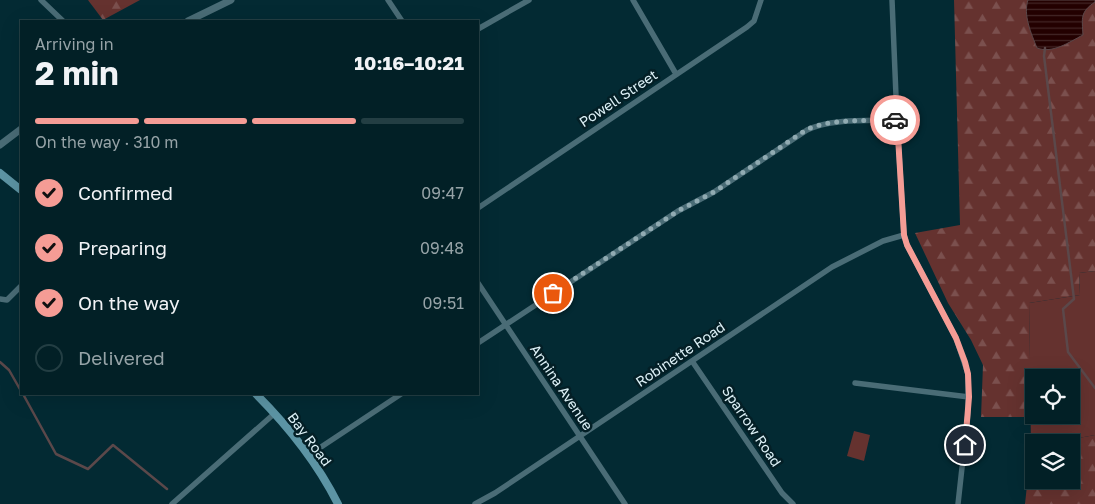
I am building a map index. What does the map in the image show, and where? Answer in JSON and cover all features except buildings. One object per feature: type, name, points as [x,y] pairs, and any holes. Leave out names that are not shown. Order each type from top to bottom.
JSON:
[{"type":"main road","points":[[0,173],[20,189]]},
{"type":"main road","name":"Bay Road","points":[[257,395],[275,413],[309,455],[338,504]]},
{"type":"street","points":[[41,0],[62,20]]},
{"type":"street","points":[[190,20],[232,0]]},
{"type":"street","points":[[388,0],[401,20]]},
{"type":"street","points":[[479,28],[528,0]]},
{"type":"street","points":[[633,0],[676,74]]},
{"type":"street","name":"Powell Street","points":[[479,207],[751,24],[756,16],[761,0]]},
{"type":"street","points":[[892,0],[904,235],[907,245],[961,350],[968,374],[969,397],[958,504]]},
{"type":"street","points":[[479,342],[678,211],[714,192],[806,130],[818,125],[833,123],[897,120]]},
{"type":"street","points":[[0,145],[20,130]]},
{"type":"street","name":"Robinette Road","points":[[475,504],[495,493],[832,267],[883,241],[904,235]]},
{"type":"street","name":"Annina Avenue","points":[[479,285],[625,504]]},
{"type":"street","points":[[0,300],[7,300],[20,287]]},
{"type":"street","name":"Sparrow Road","points":[[692,361],[782,493],[793,504]]},
{"type":"street","points":[[855,383],[969,397]]},
{"type":"street","points":[[309,455],[399,395]]},
{"type":"street","points":[[172,504],[275,413]]},
{"type":"green space","points":[[88,0],[140,0],[103,20]]},
{"type":"green space","points":[[954,0],[1095,0],[1095,271],[1079,273],[1080,295],[1029,303],[1030,369],[1025,369],[1025,417],[981,417],[983,365],[971,340],[948,303],[915,233],[960,225]]},
{"type":"green space","points":[[1095,271],[1095,435],[1080,438],[1080,434],[1031,434],[1031,424],[1080,424],[1080,369],[1030,369],[1029,303],[1080,295],[1079,273]]},
{"type":"green space","points":[[854,431],[870,435],[864,461],[847,456]]},
{"type":"green space","points":[[1095,435],[1095,504],[1025,504],[1027,489],[1080,489],[1080,438]]},
{"type":"shaded area","points":[[1028,0],[1095,0],[1095,2],[1084,12],[1083,35],[1061,46],[1043,49],[1037,48],[1030,30],[1026,12]]},
{"type":"waterway","points":[[1045,48],[1044,56],[1074,299],[1063,309],[1068,352],[1095,388]]},
{"type":"waterway","points":[[0,362],[9,370],[20,389]]},
{"type":"waterway","points":[[24,395],[56,454],[88,469],[113,445],[167,489]]},
{"type":"way so far","points":[[553,293],[678,211],[714,192],[806,130],[818,125],[833,123],[895,120]]},
{"type":"route","points":[[895,120],[897,120],[904,235],[907,245],[956,338],[968,374],[969,397],[965,445]]}]
